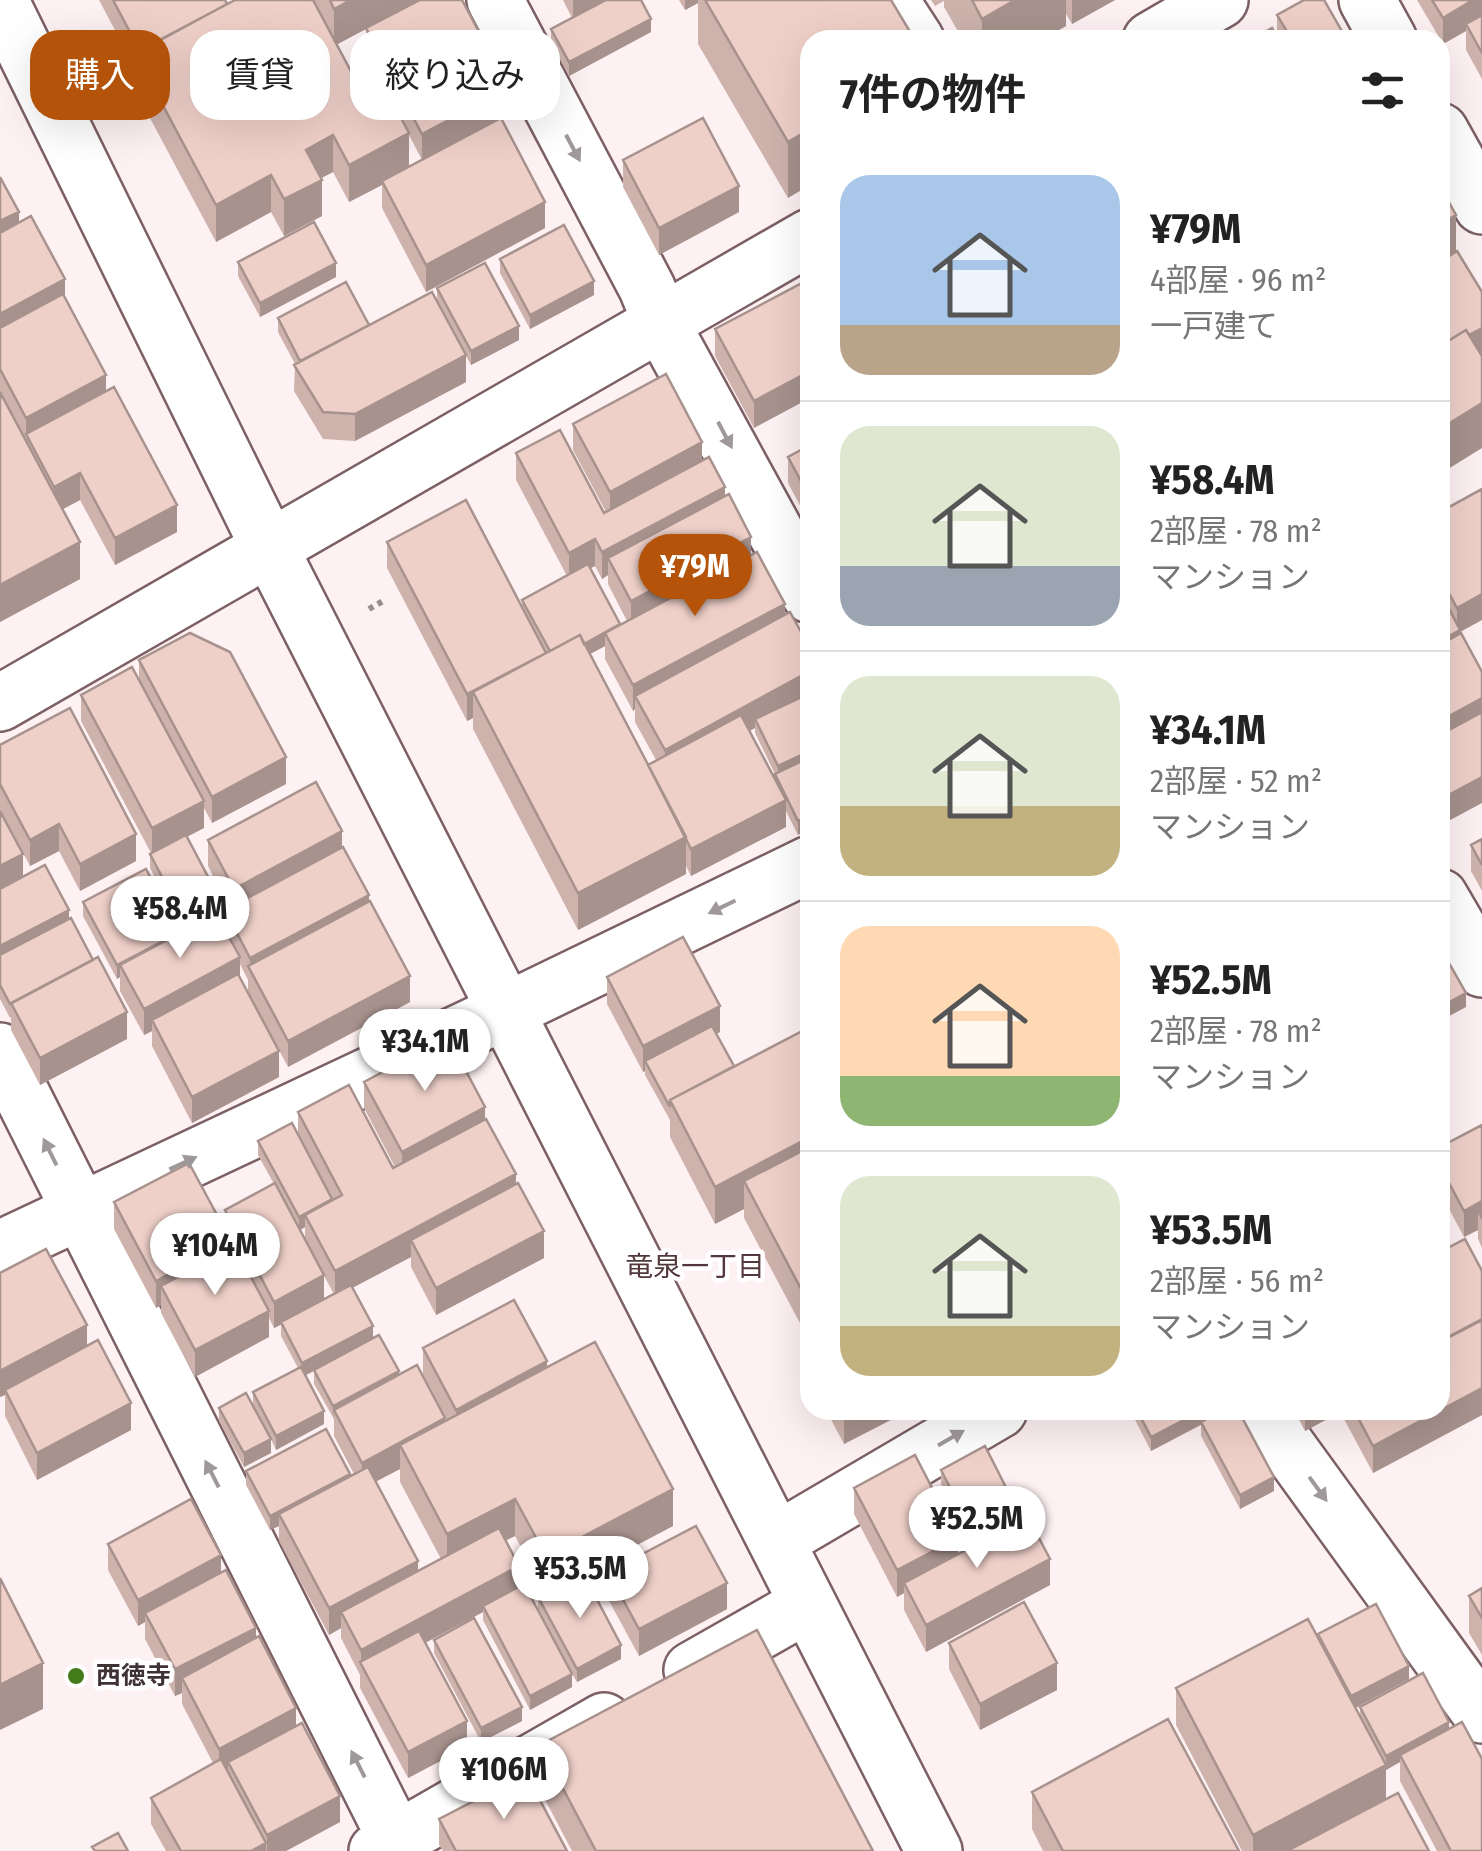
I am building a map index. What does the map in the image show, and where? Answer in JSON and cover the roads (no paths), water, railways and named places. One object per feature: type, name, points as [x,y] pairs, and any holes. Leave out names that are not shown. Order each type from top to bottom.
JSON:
[{"type":"street","points":[[0,0],[270,548],[934,1851]]},
{"type":"street","points":[[495,0],[647,288],[661,323],[800,577]]},
{"type":"street","points":[[890,0],[910,30]]},
{"type":"street","points":[[1168,30],[1220,0]]},
{"type":"street","points":[[1367,0],[1384,30]]},
{"type":"street","points":[[1450,149],[1482,206]]},
{"type":"street","points":[[0,703],[800,243]]},
{"type":"street","points":[[0,1249],[506,1012],[800,869]]},
{"type":"street","points":[[1450,914],[1482,969]]},
{"type":"street","points":[[0,1051],[391,1847],[808,1604]]},
{"type":"street","points":[[776,1540],[982,1420]]},
{"type":"street","points":[[1268,1420],[1482,1715]]},
{"type":"place","name":"西徳寺","points":[[76,1676]]},
{"type":"district","name":"竜泉一丁目","points":[[695,1266]]}]
